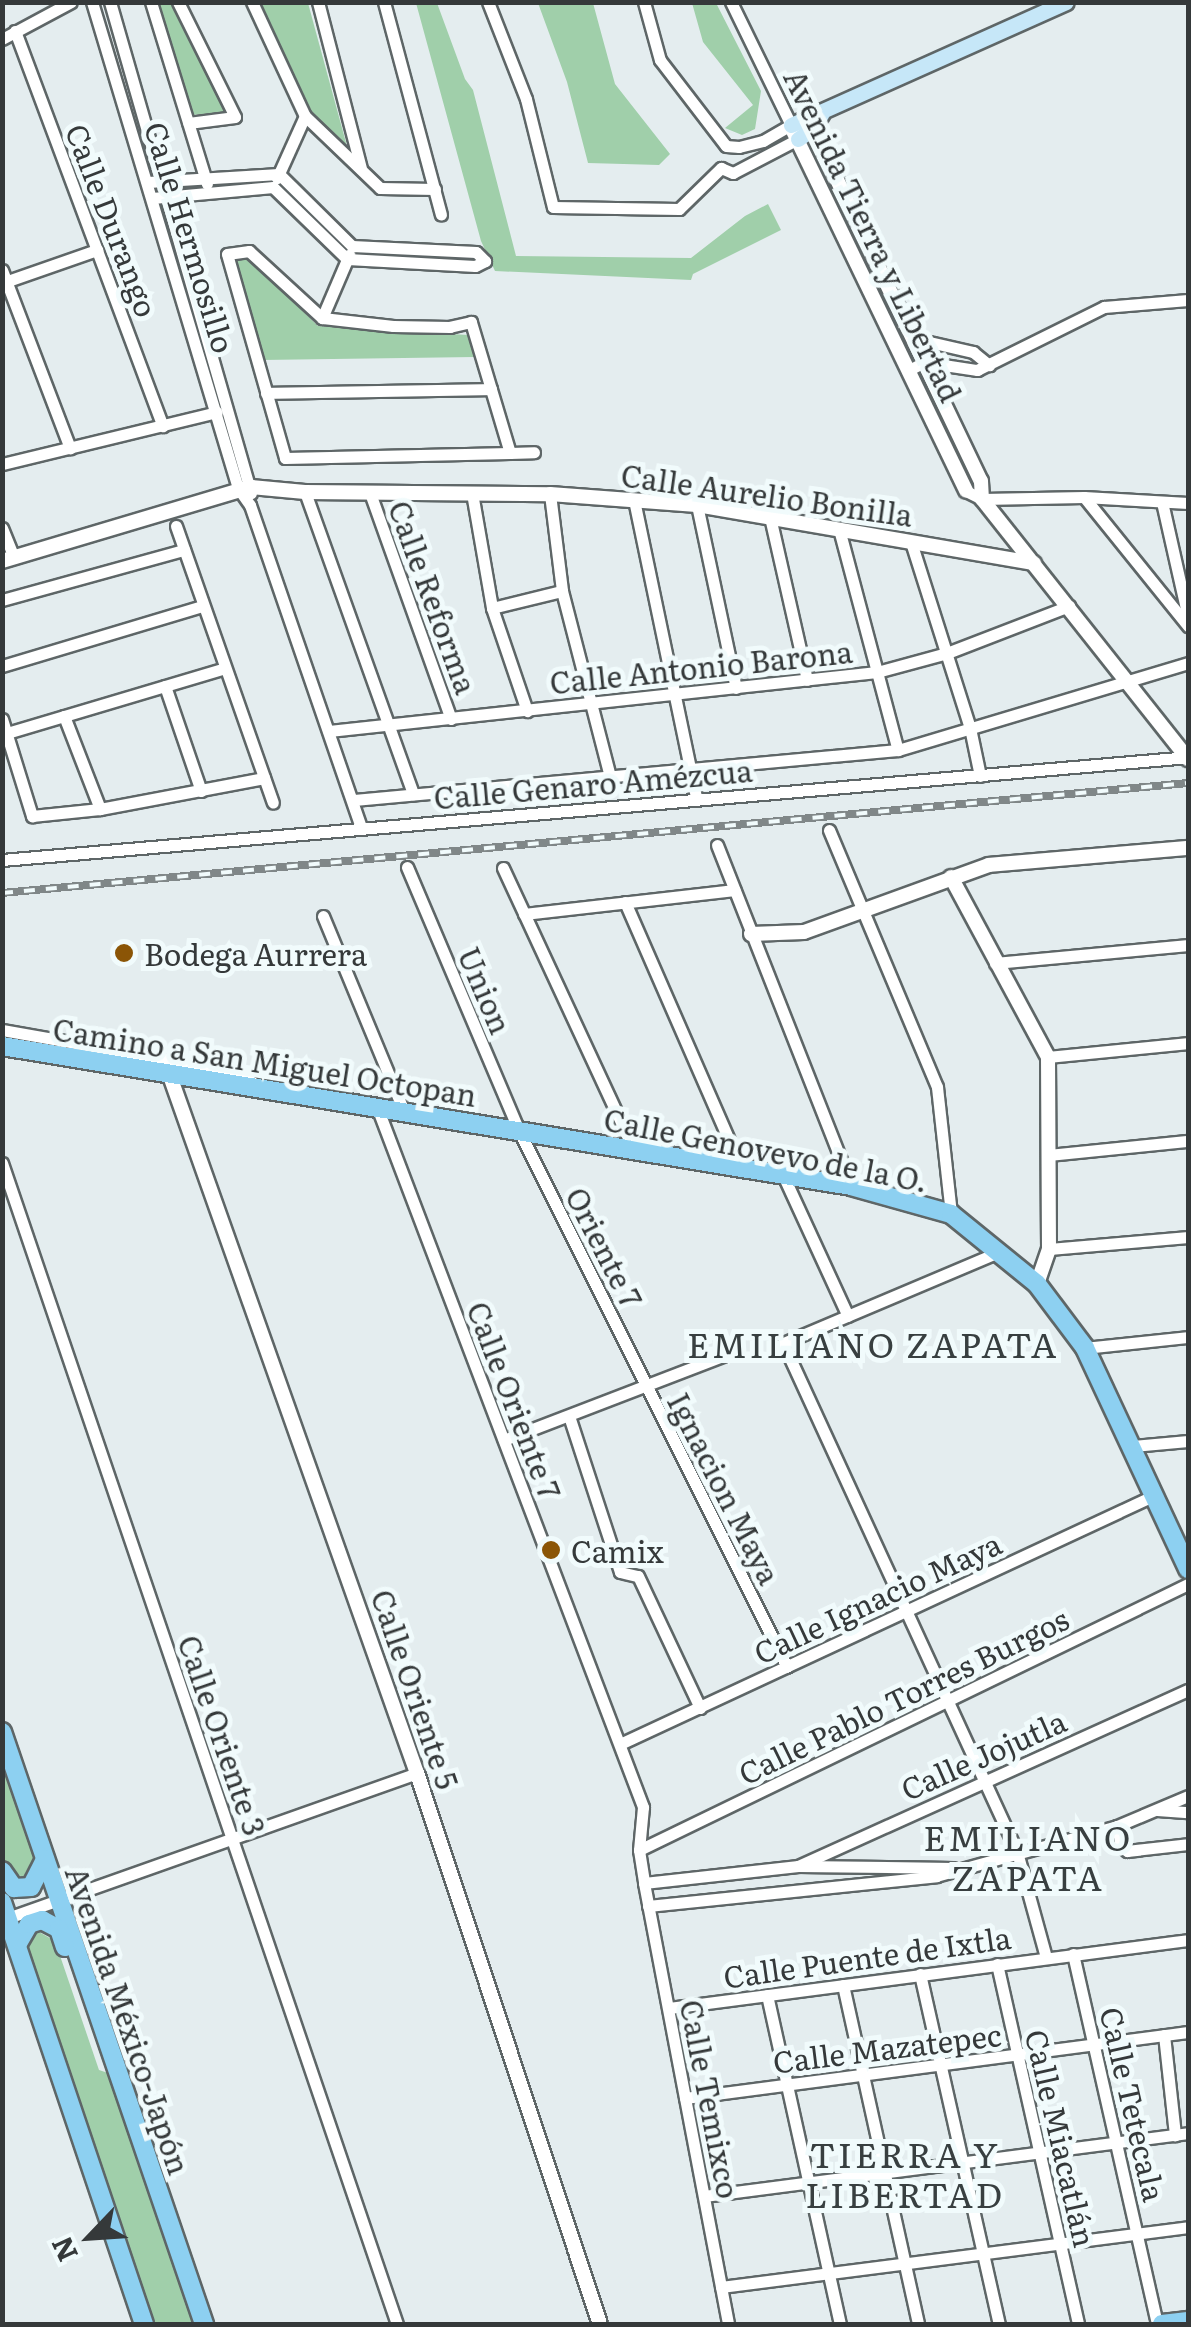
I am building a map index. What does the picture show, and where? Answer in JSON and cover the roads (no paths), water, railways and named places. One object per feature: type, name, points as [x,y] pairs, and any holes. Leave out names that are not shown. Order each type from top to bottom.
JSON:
[{"type":"main road","points":[[794,132],[814,119],[1066,2]]},
{"type":"main road","name":"Camino a San Miguel Octopan","points":[[2,1046],[519,1131]]},
{"type":"main road","name":"Calle Genovevo de la O.","points":[[519,1131],[852,1186],[951,1214],[1037,1284],[1085,1348],[1155,1495],[1180,1531],[1188,1568]]},
{"type":"main road","name":"Avenida México-Japón","points":[[2,1732],[204,2324]]},
{"type":"main road","points":[[2,1871],[14,1888],[31,1887],[46,1859]]},
{"type":"main road","points":[[4,1913],[144,2324]]},
{"type":"main road","points":[[17,1945],[30,1924],[50,1921],[58,1929],[103,2061],[116,2067]]},
{"type":"main road","points":[[1159,2324],[1188,2321]]},
{"type":"street","points":[[6,35],[71,2]]},
{"type":"street","name":"Calle Hermosillo","points":[[92,2],[217,412],[245,487]]},
{"type":"street","name":"Calle Hermosillo","points":[[110,2],[164,182],[245,487]]},
{"type":"street","points":[[152,2],[208,187]]},
{"type":"street","points":[[178,2],[235,116],[188,123]]},
{"type":"street","points":[[252,2],[305,116],[380,188],[435,189]]},
{"type":"street","points":[[318,2],[362,170]]},
{"type":"street","points":[[384,2],[441,214]]},
{"type":"street","points":[[488,2],[526,100],[553,208],[679,209],[721,168]]},
{"type":"street","points":[[644,2],[660,60],[732,147],[745,156],[743,166]]},
{"type":"street","name":"Avenida Tierra y Libertad","points":[[732,2],[966,490]]},
{"type":"street","name":"Calle Durango","points":[[6,35],[97,250],[164,426]]},
{"type":"street","points":[[276,180],[305,116]]},
{"type":"street","points":[[814,119],[861,232],[981,481],[982,499]]},
{"type":"street","points":[[721,168],[718,156],[732,147],[794,132]]},
{"type":"street","points":[[721,168],[733,173],[794,132]]},
{"type":"street","points":[[153,198],[276,180],[352,246],[476,252],[485,261],[475,266],[347,259],[276,180]]},
{"type":"street","points":[[148,182],[208,187]]},
{"type":"street","points":[[845,239],[861,232]]},
{"type":"street","points":[[322,318],[352,246]]},
{"type":"street","points":[[70,448],[4,278],[97,250]]},
{"type":"street","points":[[510,452],[471,322],[450,327],[393,326],[322,318],[249,251],[227,254],[285,458],[534,452]]},
{"type":"street","points":[[909,370],[924,362],[978,370],[1104,307],[1188,300]]},
{"type":"street","points":[[884,320],[900,312]]},
{"type":"street","points":[[912,338],[973,352],[989,365]]},
{"type":"street","points":[[266,393],[491,389]]},
{"type":"street","points":[[2,464],[217,412]]},
{"type":"street","points":[[2,528],[8,559],[245,487],[362,828]]},
{"type":"street","name":"Calle Aurelio Bonilla","points":[[245,487],[305,492],[550,494],[697,505],[1034,563]]},
{"type":"street","points":[[966,490],[982,499],[1127,681],[1181,739],[1188,758]]},
{"type":"street","points":[[305,492],[392,725],[413,794]]},
{"type":"street","name":"Calle Reforma","points":[[370,493],[452,718]]},
{"type":"street","points":[[472,493],[492,608],[527,710]]},
{"type":"street","points":[[550,494],[562,591],[610,776]]},
{"type":"street","points":[[982,499],[1084,497],[1188,503]]},
{"type":"street","points":[[1084,497],[1188,626]]},
{"type":"street","points":[[634,500],[696,798]]},
{"type":"street","points":[[1162,502],[1188,617]]},
{"type":"street","points":[[697,505],[736,688]]},
{"type":"street","points":[[770,518],[807,680]]},
{"type":"street","points":[[176,526],[273,803]]},
{"type":"street","points":[[839,530],[898,750]]},
{"type":"street","points":[[910,542],[970,728],[980,776]]},
{"type":"street","points":[[2,600],[184,550]]},
{"type":"street","points":[[492,608],[562,591]]},
{"type":"street","points":[[2,666],[202,606]]},
{"type":"street","name":"Calle Antonio Barona","points":[[329,731],[877,672],[947,653],[1069,606]]},
{"type":"street","points":[[354,800],[898,750],[1188,663]]},
{"type":"street","points":[[7,733],[225,668]]},
{"type":"street","points":[[164,686],[201,791]]},
{"type":"street","points":[[64,716],[100,808]]},
{"type":"street","points":[[2,720],[32,816],[100,808],[264,778]]},
{"type":"street","name":"Calle Genaro Amézcua","points":[[2,860],[1188,758]]},
{"type":"street","points":[[829,830],[936,1087],[951,1214]]},
{"type":"street","points":[[717,844],[852,1186]]},
{"type":"street","points":[[751,934],[804,932],[989,865],[1188,848]]},
{"type":"street","name":"Union","points":[[407,868],[519,1131]]},
{"type":"street","points":[[503,868],[634,1150]]},
{"type":"street","points":[[951,877],[1048,1057],[1049,1249],[1037,1284]]},
{"type":"street","points":[[524,914],[735,890]]},
{"type":"street","points":[[625,902],[741,1168]]},
{"type":"street","points":[[323,916],[404,1112]]},
{"type":"street","points":[[995,963],[1188,945]]},
{"type":"street","points":[[2,1030],[223,1070],[265,1088]]},
{"type":"street","points":[[1048,1057],[1188,1043]]},
{"type":"street","name":"Calle Oriente 5","points":[[170,1076],[417,1773],[600,2324]]},
{"type":"street","name":"Calle Oriente 7","points":[[378,1107],[643,1807],[639,1850],[644,1883]]},
{"type":"street","name":"Oriente 7","points":[[519,1131],[646,1386]]},
{"type":"street","points":[[1049,1155],[1188,1140]]},
{"type":"street","name":"Calle Oriente 3","points":[[2,1163],[397,2324]]},
{"type":"street","points":[[783,1174],[848,1316]]},
{"type":"street","points":[[1049,1249],[1188,1236]]},
{"type":"street","points":[[1001,1251],[784,1342],[1017,1852],[1046,1957]]},
{"type":"street","points":[[1085,1348],[1188,1337]]},
{"type":"street","points":[[504,1440],[726,1355]]},
{"type":"street","name":"Ignacion Maya","points":[[646,1386],[787,1667]]},
{"type":"street","points":[[569,1416],[620,1572],[638,1576],[700,1708]]},
{"type":"street","points":[[1133,1446],[1188,1440]]},
{"type":"street","name":"Calle Ignacio Maya","points":[[620,1744],[1155,1495]]},
{"type":"street","name":"Calle Pablo Torres Burgos","points":[[639,1850],[1188,1584]]},
{"type":"street","name":"Calle Jojutla","points":[[798,1866],[1188,1690]]},
{"type":"street","points":[[4,1913],[60,1900],[417,1773]]},
{"type":"street","points":[[648,1906],[936,1876],[1116,1826],[1188,1796]]},
{"type":"street","points":[[1153,1810],[1188,1812]]},
{"type":"street","points":[[1116,1826],[1121,1846],[1127,1851],[1188,1844]]},
{"type":"street","points":[[847,1842],[854,1864]]},
{"type":"street","points":[[644,1883],[798,1866],[854,1864],[958,1869]]},
{"type":"street","name":"Calle Temixco","points":[[644,1883],[728,2324]]},
{"type":"street","name":"Calle Puente de Ixtla","points":[[668,2008],[1188,1940]]},
{"type":"street","name":"Calle Tetecala","points":[[1073,1954],[1159,2324]]},
{"type":"street","name":"Calle Miacatlán","points":[[997,1964],[1078,2324]]},
{"type":"street","points":[[920,1974],[999,2324]]},
{"type":"street","points":[[843,1984],[860,2076],[918,2324]]},
{"type":"street","points":[[766,1995],[840,2324]]},
{"type":"street","name":"Calle Mazatepec","points":[[685,2098],[1188,2032]]},
{"type":"street","points":[[704,2196],[1182,2134],[1164,2035]]},
{"type":"street","points":[[721,2287],[1188,2227]]},
{"type":"railway","points":[[2,893],[1188,783]]},
{"type":"place","name":"Bodega Aurrera","points":[[124,953]]},
{"type":"place","name":"Camix","points":[[551,1550]]},
{"type":"district","name":"EMILIANO ZAPATA","points":[[873,1343]]},
{"type":"district","name":"EMILIANO ZAPATA","points":[[1028,1856]]},
{"type":"district","name":"TIERRA Y LIBERTAD","points":[[905,2173]]}]
